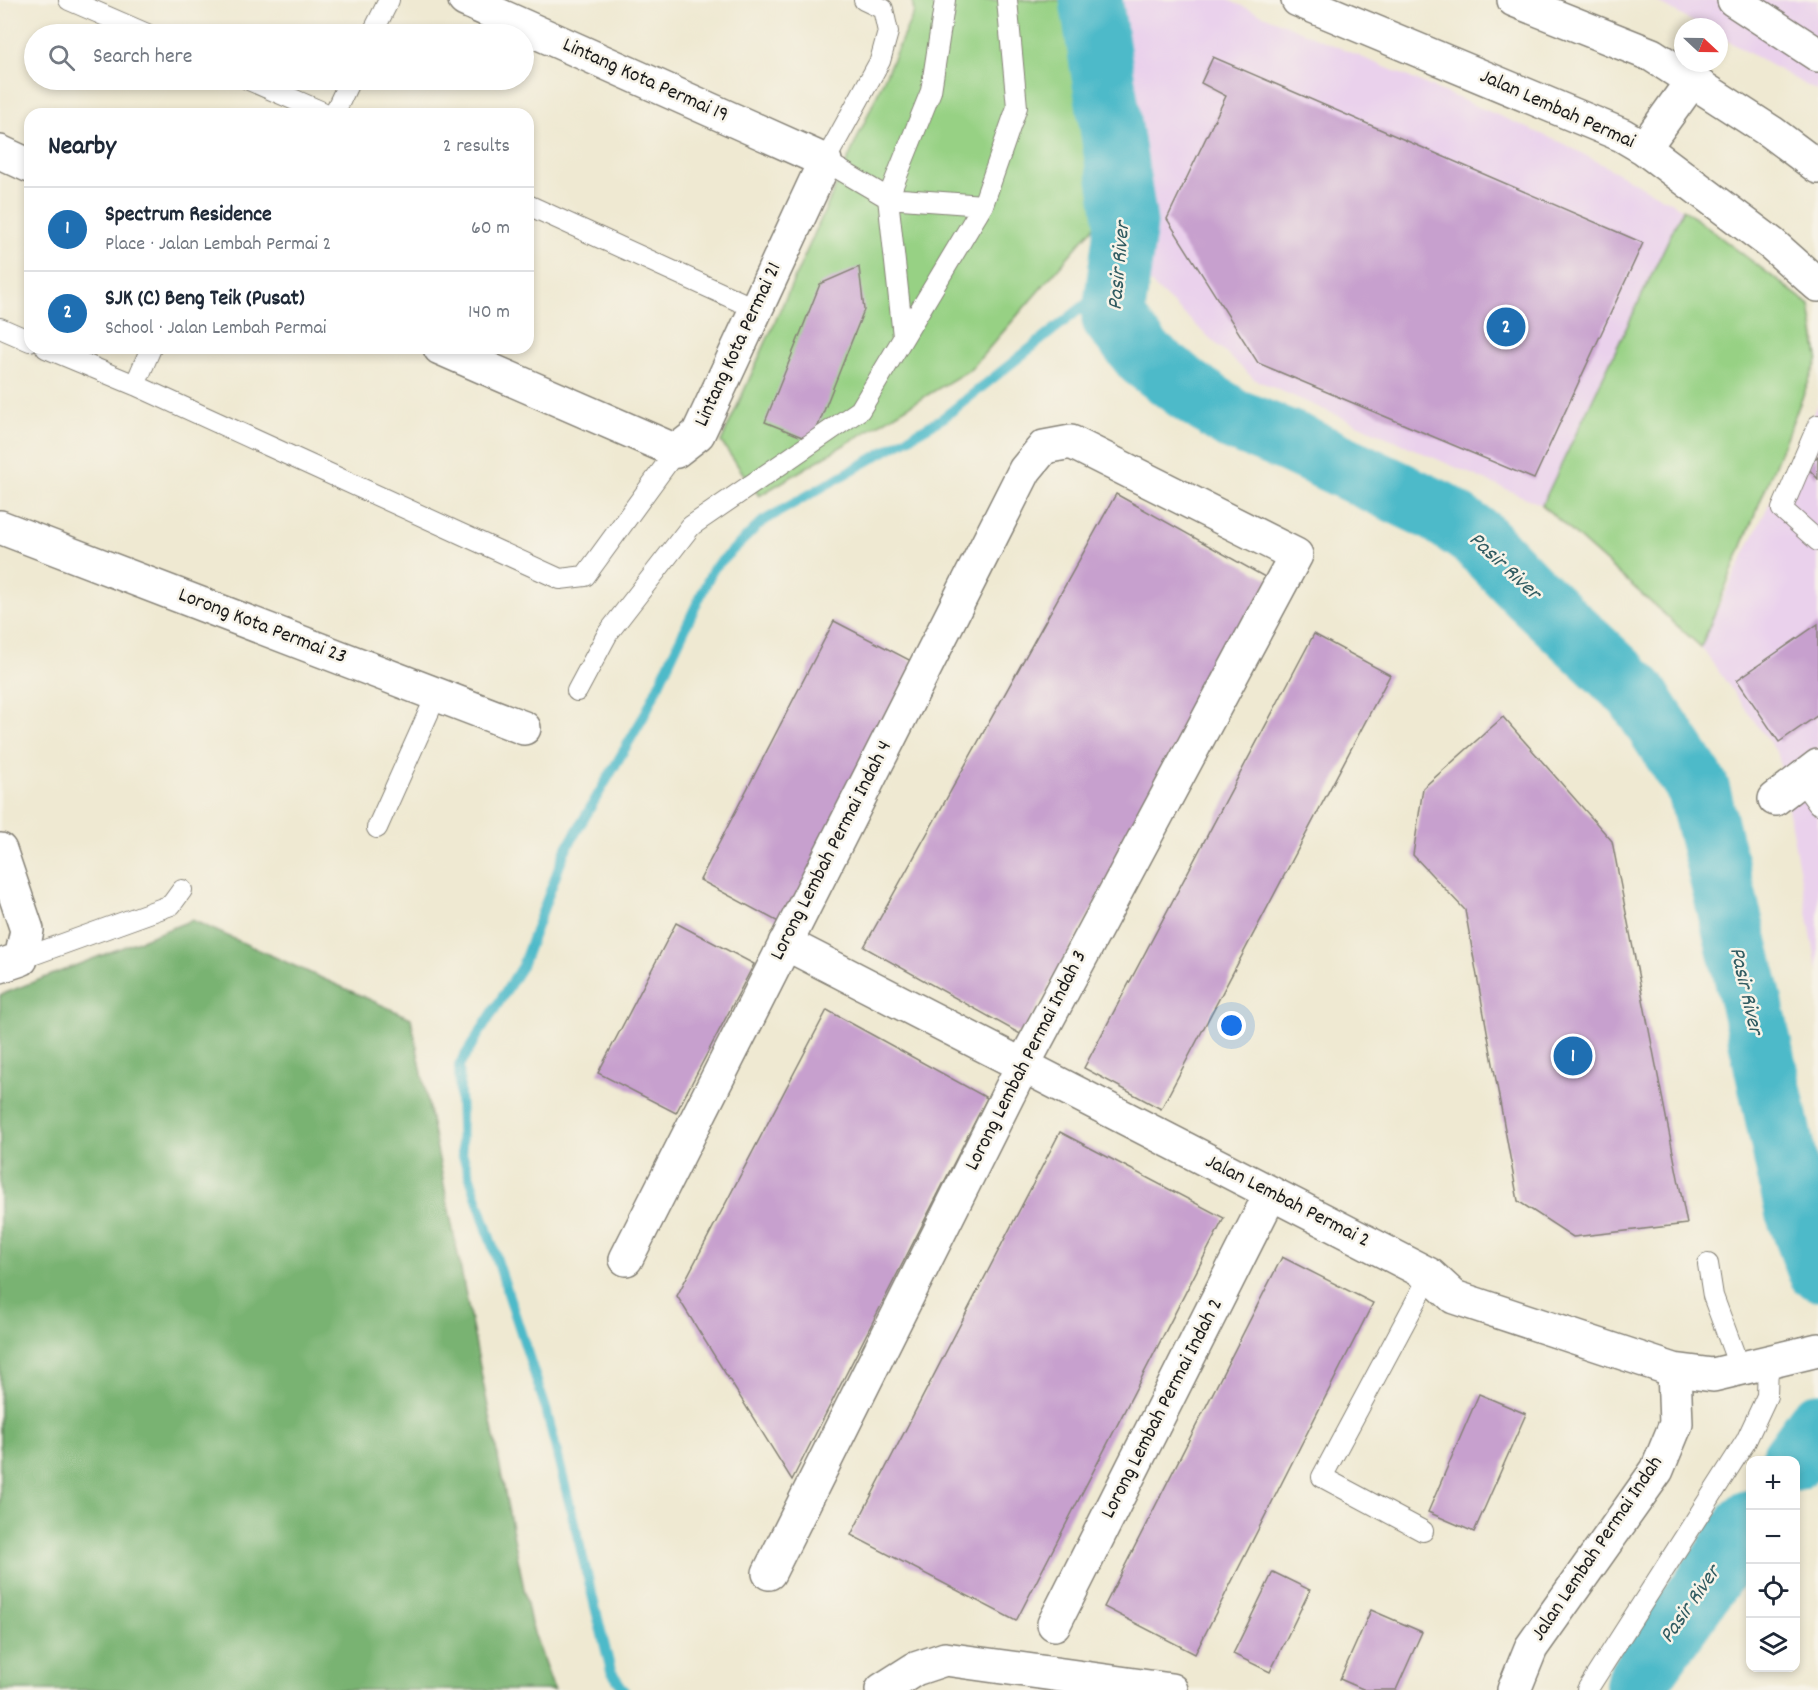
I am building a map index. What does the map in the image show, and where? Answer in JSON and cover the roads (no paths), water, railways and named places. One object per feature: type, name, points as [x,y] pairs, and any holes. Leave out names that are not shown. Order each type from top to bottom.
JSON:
[{"type":"street","name":"Jalan Lembah Permai","points":[[1298,0],[1622,135],[1644,148],[1772,244],[1818,285]]},
{"type":"street","points":[[1514,0],[1652,55],[1771,132],[1818,167]]},
{"type":"street","points":[[1734,0],[1818,55]]},
{"type":"street","name":"Lintang Kota Permai 19","points":[[481,3],[527,24]]},
{"type":"street","name":"Lintang Kota Permai 19","points":[[534,27],[825,161]]},
{"type":"street","points":[[1644,148],[1692,81]]},
{"type":"street","points":[[0,152],[24,163]]},
{"type":"street","name":"Lintang Kota Permai 21","points":[[676,451],[698,434],[825,161]]},
{"type":"street","points":[[454,354],[676,451]]},
{"type":"street","name":"Lorong Lembah Permai Indah 4","points":[[626,1259],[1025,470],[1044,447],[1071,442],[1296,555]]},
{"type":"street","name":"Lorong Kota Permai 23","points":[[0,527],[524,728]]},
{"type":"street","name":"Lorong Lembah Permai Indah 3","points":[[769,1573],[1023,1065],[1296,555]]},
{"type":"street","points":[[0,850],[27,930],[10,962]]},
{"type":"street","name":"Jalan Lembah Permai 2","points":[[785,943],[1430,1275],[1454,1297],[1674,1370],[1713,1375],[1814,1351]]},
{"type":"street","name":"Lorong Lembah Permai Indah 2","points":[[1054,1624],[1271,1194]]},
{"type":"street","name":"Jalan Lembah Permai Indah","points":[[1514,1690],[1531,1648],[1657,1470],[1676,1424],[1674,1370]]},
{"type":"street","points":[[882,1690],[915,1670],[945,1659],[1171,1690]]},
{"type":"lane","points":[[69,0],[124,24]]},
{"type":"lane","points":[[377,24],[389,0]]},
{"type":"lane","points":[[864,0],[883,4],[888,33],[880,61],[825,161],[888,198],[983,205]]},
{"type":"lane","points":[[903,336],[888,198],[931,91],[945,0]]},
{"type":"lane","points":[[577,692],[608,633],[691,526],[860,410],[983,205],[1017,107],[1007,0]]},
{"type":"lane","points":[[272,90],[313,108]]},
{"type":"lane","points":[[337,108],[345,90]]},
{"type":"lane","points":[[534,209],[756,309]]},
{"type":"lane","points":[[0,328],[24,338]]},
{"type":"lane","points":[[60,354],[560,579],[585,576],[676,451]]},
{"type":"lane","points":[[135,386],[148,354]]},
{"type":"lane","points":[[1818,425],[1782,509],[1818,541]]},
{"type":"lane","points":[[377,828],[437,694]]},
{"type":"lane","points":[[10,962],[171,905],[182,890]]},
{"type":"lane","points":[[1587,1690],[1746,1441],[1767,1396],[1754,1366],[1713,1296],[1708,1264]]},
{"type":"lane","points":[[1423,1531],[1322,1477],[1430,1275]]},
{"type":"waterway","name":"Pasir River","points":[[1091,0],[1126,223],[1113,318],[1144,357],[1232,419],[1293,443],[1439,512],[1477,538],[1528,591],[1636,693],[1698,788],[1751,1000],[1796,1210],[1818,1269]]},
{"type":"waterway","points":[[624,1690],[611,1671],[546,1409],[462,1153],[459,1065],[522,966],[565,851],[644,716],[713,569],[763,521],[943,418],[1120,277]]},
{"type":"waterway","name":"Pasir River","points":[[1795,1456],[1818,1424]]},
{"type":"waterway","name":"Pasir River","points":[[1636,1690],[1638,1680],[1746,1527]]},
{"type":"place","name":"SJK (C) Beng Teik (Pusat)","points":[[1506,327]]},
{"type":"place","name":"Spectrum Residence","points":[[1573,1056]]}]
